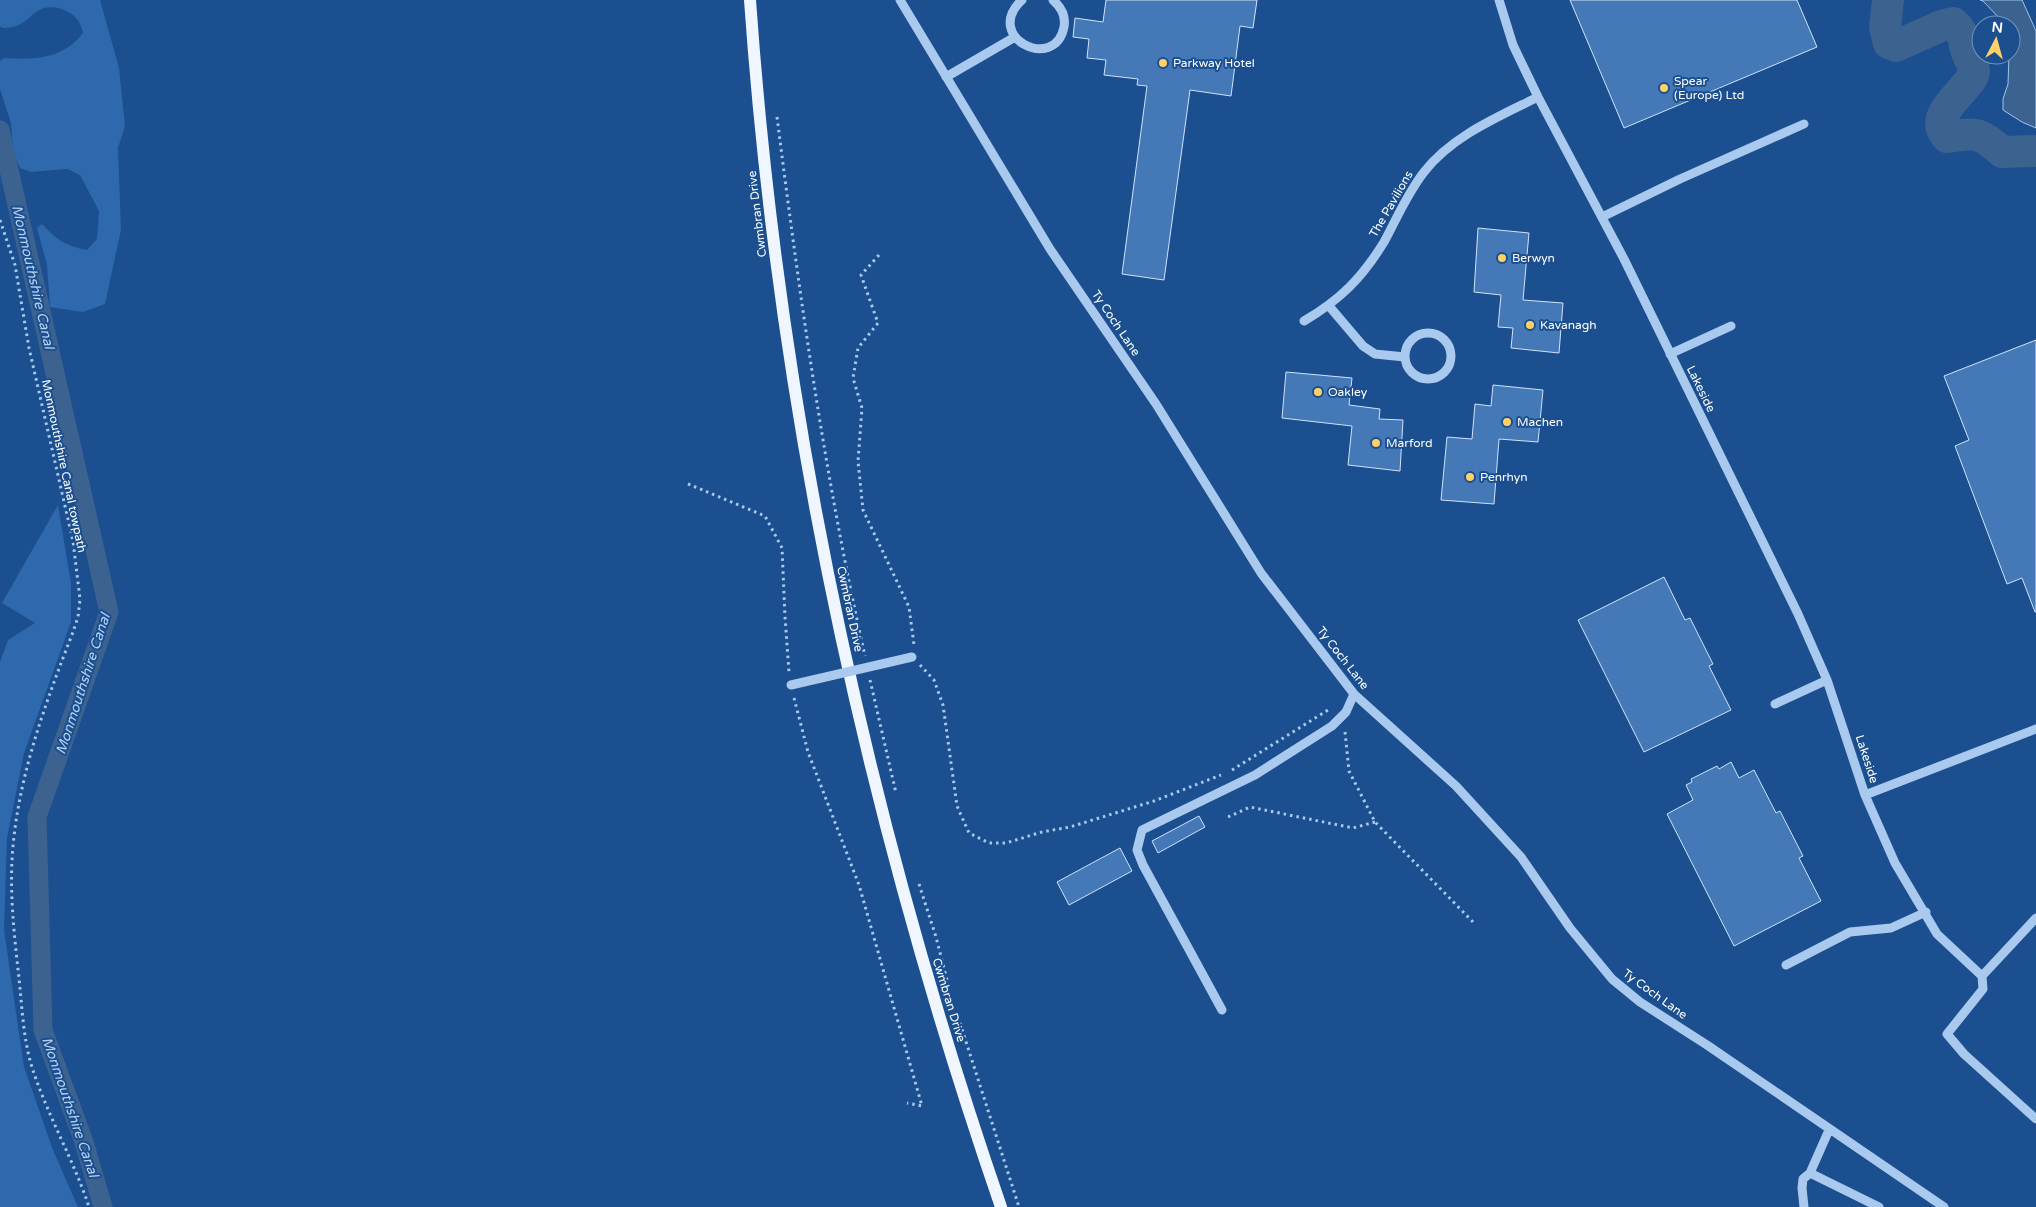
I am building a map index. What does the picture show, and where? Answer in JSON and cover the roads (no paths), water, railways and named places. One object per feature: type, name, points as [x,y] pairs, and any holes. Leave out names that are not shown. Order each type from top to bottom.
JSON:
[{"type":"main road","name":"Cwmbran Drive","points":[[750,0],[777,271],[822,540],[853,691],[917,941],[969,1113],[1001,1207]]},
{"type":"street","name":"Ty Coch Lane","points":[[900,0],[1050,249],[1156,404],[1261,573],[1354,694],[1456,786],[1522,857],[1570,928],[1612,979],[1640,1002],[1707,1045],[1944,1207]]},
{"type":"street","points":[[1022,0],[1012,13],[1010,21],[1015,37],[1020,44],[1036,50],[1045,49],[1059,39],[1063,32],[1064,15],[1060,7],[1052,0]]},
{"type":"street","name":"Lakeside","points":[[1499,0],[1513,45],[1538,97],[1602,217],[1798,614],[1827,680],[1865,795],[1895,863],[1938,934],[1982,976]]},
{"type":"street","points":[[946,77],[1015,37]]},
{"type":"street","name":"The Pavilions","points":[[1304,321],[1329,306],[1353,284],[1384,241],[1409,194],[1425,171],[1468,133],[1538,97]]},
{"type":"street","points":[[1602,217],[1660,188],[1804,124]]},
{"type":"street","points":[[1329,306],[1363,346],[1375,354],[1405,357]]},
{"type":"street","points":[[1670,354],[1731,326]]},
{"type":"street","points":[[1426,334],[1434,334],[1442,338],[1451,352],[1448,368],[1435,378],[1427,379],[1418,377],[1412,372],[1407,365],[1405,357],[1411,341],[1418,336],[1426,334]]},
{"type":"street","points":[[790,685],[912,657]]},
{"type":"street","points":[[1775,704],[1827,680]]},
{"type":"street","points":[[1222,1010],[1143,865],[1137,850],[1142,830],[1255,775],[1332,726],[1346,712],[1354,694]]},
{"type":"street","name":"Lakeside","points":[[1865,795],[2036,729]]},
{"type":"street","points":[[1786,965],[1850,932],[1891,928],[1926,912]]},
{"type":"street","points":[[2036,918],[1982,976],[1983,989],[1947,1034],[1964,1054],[2036,1119]]},
{"type":"street","points":[[1804,1207],[1803,1179],[1810,1173],[1829,1130]]},
{"type":"street","points":[[1810,1173],[1879,1207]]},
{"type":"waterway","points":[[1888,0],[1885,27],[1889,43],[1896,46],[1941,26],[1953,23],[1962,35],[1974,71],[1967,85],[1952,101],[1942,119],[1942,128],[1947,137],[1971,134],[1988,140],[2002,152],[2036,151]]},
{"type":"waterway","name":"Monmouthshire Canal","points":[[0,130],[109,612],[37,817],[43,1030],[84,1142],[103,1207]]},
{"type":"place","name":"Parkway Hotel","points":[[1163,63]]},
{"type":"place","name":"Spear (Europe) Ltd","points":[[1664,88]]},
{"type":"place","name":"Berwyn","points":[[1502,258]]},
{"type":"place","name":"Kavanagh","points":[[1530,325]]},
{"type":"place","name":"Oakley","points":[[1318,392]]},
{"type":"place","name":"Machen","points":[[1507,422]]},
{"type":"place","name":"Marford","points":[[1376,443]]},
{"type":"place","name":"Penrhyn","points":[[1470,477]]}]
